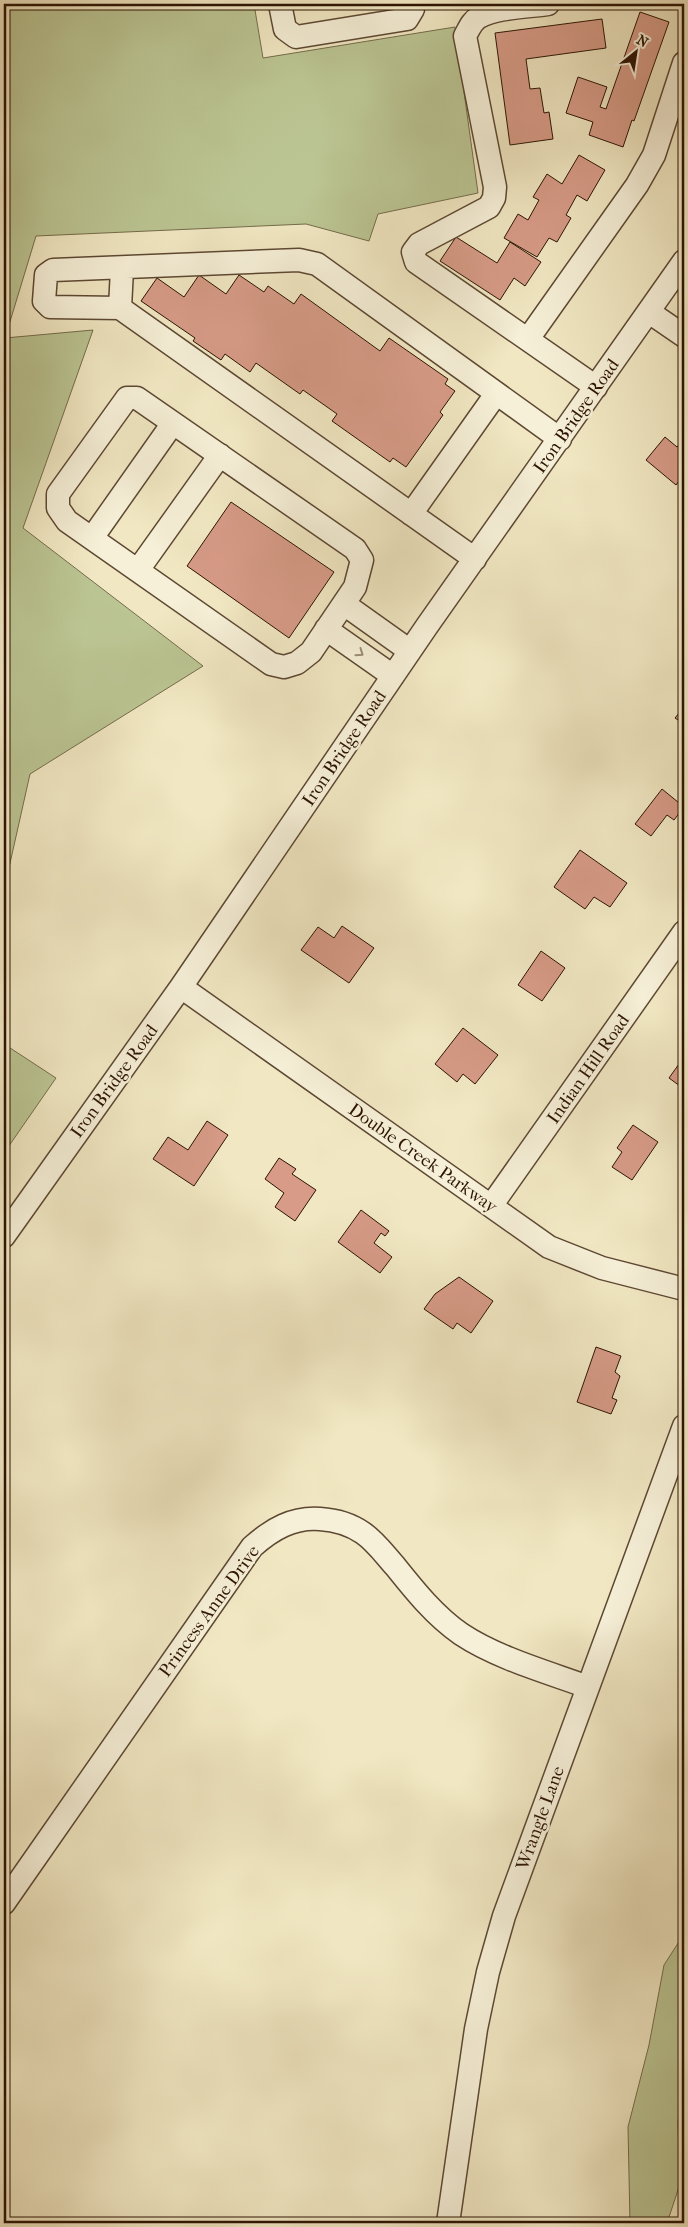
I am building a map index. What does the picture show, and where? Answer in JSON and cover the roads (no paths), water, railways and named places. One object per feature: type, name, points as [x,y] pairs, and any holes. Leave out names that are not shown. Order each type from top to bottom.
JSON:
[{"type":"street","points":[[280,4],[285,29],[296,36],[407,19],[412,9],[412,4]]},
{"type":"street","points":[[548,4],[494,12],[478,18],[471,25],[466,36],[495,188],[494,198],[489,207],[419,244],[413,252],[416,262],[596,387]]},
{"type":"street","points":[[528,339],[637,185],[654,155],[684,63]]},
{"type":"street","points":[[475,559],[120,308],[50,307],[44,301],[46,275],[53,270],[122,269],[299,260],[316,264],[560,439]]},
{"type":"street","name":"Iron Bridge Road","points":[[4,1236],[181,987],[410,651],[684,261]]},
{"type":"street","points":[[120,308],[122,269]]},
{"type":"street","points":[[649,312],[684,336]]},
{"type":"street","points":[[411,514],[496,394]]},
{"type":"street","points":[[127,398],[138,398],[220,455],[356,548],[362,560],[360,574],[355,587],[311,652],[297,663],[284,667],[271,664],[67,521],[58,508],[58,494],[127,398]]},
{"type":"street","points":[[92,538],[173,422]]},
{"type":"street","points":[[138,570],[220,455]]},
{"type":"street","points":[[344,604],[410,651]]},
{"type":"street","points":[[326,629],[393,676]]},
{"type":"street","name":"Indian Hill Road","points":[[491,1206],[684,932]]},
{"type":"street","name":"Double Creek Parkway","points":[[181,987],[549,1246],[602,1268],[684,1289]]},
{"type":"street","name":"Wrangle Lane","points":[[448,2223],[476,2029],[488,1972],[504,1916],[684,1426]]},
{"type":"street","name":"Princess Anne Drive","points":[[4,1903],[252,1547],[265,1536],[285,1524],[312,1518],[333,1520],[348,1525],[375,1543],[428,1606],[462,1634],[492,1650],[588,1687]]}]
